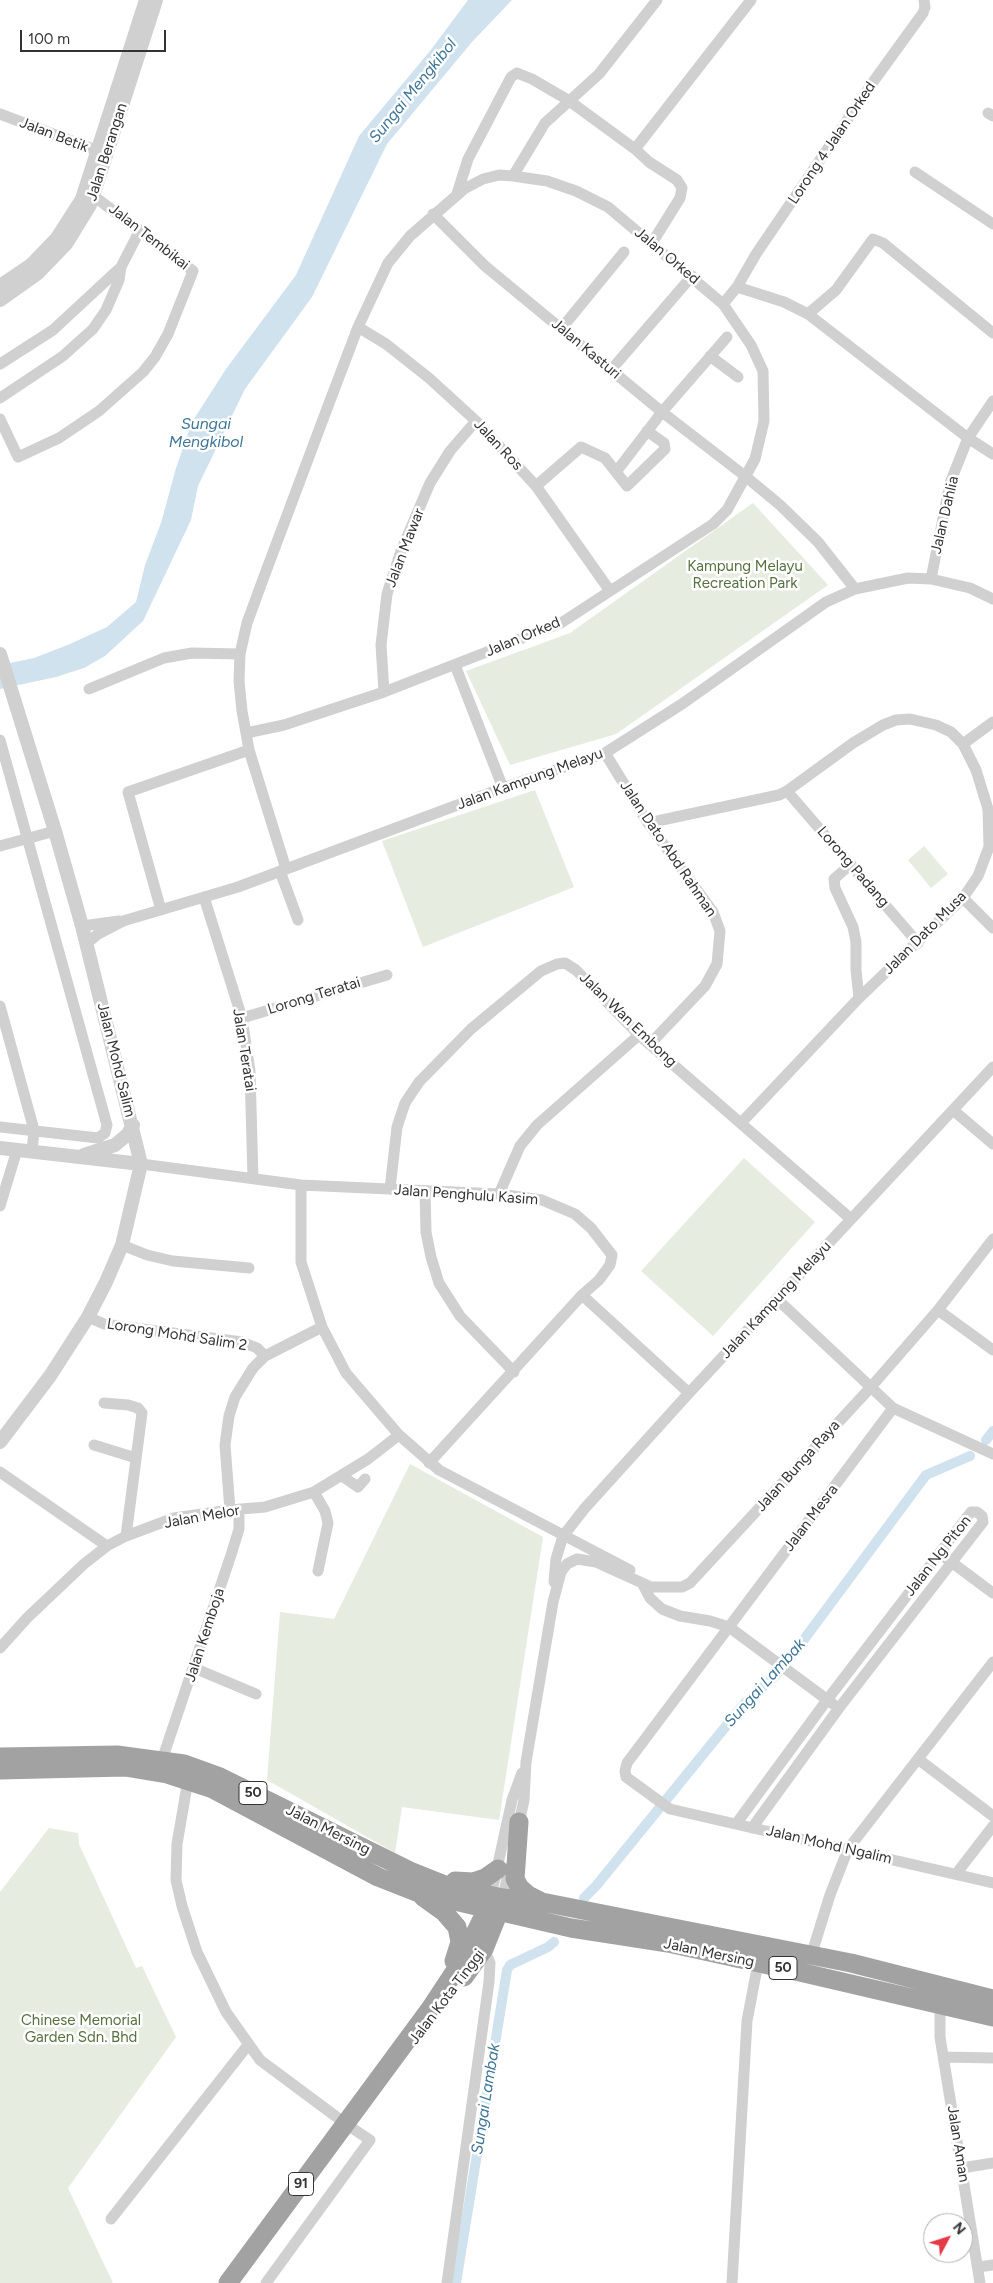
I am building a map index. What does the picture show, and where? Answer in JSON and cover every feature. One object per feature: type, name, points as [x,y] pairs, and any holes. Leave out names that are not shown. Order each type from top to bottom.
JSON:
[{"type":"highway","name":"Jalan Mersing","points":[[0,1757],[91,1754],[162,1760],[184,1764],[220,1778],[410,1871],[495,1904],[547,1904],[566,1919],[851,1963],[993,1999]]},
{"type":"highway","name":"Jalan Mersing","points":[[0,1770],[125,1768],[188,1780],[213,1789],[378,1877],[416,1892],[495,1904],[566,1919],[993,2017]]},
{"type":"highway","points":[[519,1822],[515,1879],[520,1888],[528,1895],[547,1904]]},
{"type":"highway","points":[[410,1871],[430,1874],[458,1882],[473,1882],[485,1878],[498,1869]]},
{"type":"highway","points":[[416,1892],[444,1912],[457,1928],[460,1942],[454,1960],[430,2009]]},
{"type":"highway","name":"Jalan Kota Tinggi","points":[[374,2085],[425,2030],[485,1946],[495,1904]]},
{"type":"highway","name":"Jalan Kota Tinggi","points":[[228,2283],[430,2009],[461,1962],[495,1904]]},
{"type":"highway","points":[[485,1946],[518,1925],[566,1919]]},
{"type":"street","name":"Jalan Berangan","points":[[102,153],[146,0]]},
{"type":"street","name":"Jalan Berangan","points":[[0,300],[38,273],[66,244],[90,205],[89,192],[156,0]]},
{"type":"street","points":[[513,176],[545,123],[568,100],[599,74],[657,0]]},
{"type":"street","points":[[635,149],[751,0]]},
{"type":"street","name":"Lorong 4 Jalan Orked","points":[[723,304],[737,287],[756,254],[850,115],[923,13],[925,7],[924,0]]},
{"type":"street","points":[[457,194],[468,159],[511,78],[516,73],[521,73],[568,100],[635,149],[649,162],[676,180],[682,188],[680,198],[652,243]]},
{"type":"street","name":"Jalan Betik","points":[[0,114],[102,153]]},
{"type":"street","points":[[915,172],[993,224]]},
{"type":"street","name":"Jalan Orked","points":[[246,733],[284,725],[384,692],[561,622],[713,524],[727,510],[755,458],[764,421],[763,371],[751,345],[723,304],[608,207],[576,191],[547,182],[513,176],[499,175],[483,179],[457,194],[410,236],[388,263],[358,326],[247,623],[240,654],[239,680],[246,733],[249,750],[298,920]]},
{"type":"street","name":"Jalan Berangan","points":[[0,286],[31,265],[58,238],[82,198],[89,192]]},
{"type":"street","name":"Jalan Tembikai","points":[[0,419],[18,457],[59,438],[99,411],[143,372],[155,357],[168,334],[193,270],[89,192]]},
{"type":"street","name":"Jalan Kasturi","points":[[433,214],[485,266],[662,412],[746,476],[812,535],[833,558],[855,589]]},
{"type":"street","points":[[0,398],[63,356],[93,329],[106,310],[119,280],[121,267],[140,230]]},
{"type":"street","points":[[808,314],[836,290],[873,239],[884,243],[993,333]]},
{"type":"street","points":[[561,328],[624,252]]},
{"type":"street","points":[[0,364],[53,330],[121,267]]},
{"type":"street","points":[[611,370],[692,276]]},
{"type":"street","points":[[737,287],[784,302],[808,314],[968,438],[993,454]]},
{"type":"street","name":"Jalan Ros","points":[[358,326],[386,344],[429,378],[476,421],[536,486],[610,591]]},
{"type":"street","points":[[616,472],[662,412],[727,337]]},
{"type":"street","points":[[710,356],[738,377]]},
{"type":"street","name":"Jalan Dahlia","points":[[931,579],[950,484],[968,438],[993,401]]},
{"type":"street","name":"Jalan Mawar","points":[[384,692],[381,645],[387,594],[402,551],[430,483],[450,451],[476,421]]},
{"type":"street","points":[[536,486],[581,447],[606,458],[627,486],[665,449],[664,443],[647,431]]},
{"type":"street","name":"Jalan Kampung Melayu","points":[[86,944],[98,934],[123,921],[204,897],[283,870],[503,788],[605,753],[682,704],[826,602],[855,589],[908,578],[931,579],[970,588],[993,599]]},
{"type":"street","points":[[89,689],[164,658],[192,653],[240,654]]},
{"type":"street","name":"Jalan Mohd Salim","points":[[0,654],[55,831],[82,926],[133,1125],[141,1164],[122,1245],[88,1317],[50,1376],[0,1442]]},
{"type":"street","points":[[455,665],[503,788]]},
{"type":"street","name":"Jalan Dato Musa","points":[[648,823],[788,791],[853,743],[883,725],[896,720],[910,719],[936,725],[951,732],[963,744],[976,770],[988,809],[989,848],[978,876],[963,898],[859,998],[741,1123]]},
{"type":"street","points":[[963,744],[993,722]]},
{"type":"street","name":"Jalan Mohd Salim","points":[[0,740],[107,1125],[105,1134],[98,1138],[34,1130]]},
{"type":"street","points":[[161,910],[128,792],[249,750]]},
{"type":"street","name":"Jalan Dato Abd Rahman","points":[[605,753],[648,823],[713,912],[720,931],[717,964],[705,986],[650,1044]]},
{"type":"street","name":"Lorong Padang","points":[[788,791],[918,943]]},
{"type":"street","points":[[0,846],[55,831]]},
{"type":"street","points":[[850,864],[834,879],[835,888],[853,927],[856,942],[859,998]]},
{"type":"street","name":"Jalan Teratai","points":[[204,897],[242,1018],[250,1071],[253,1178]]},
{"type":"street","points":[[963,898],[993,928]]},
{"type":"street","name":"Jalan Kampung Melayu","points":[[82,926],[107,921],[123,921]]},
{"type":"street","name":"Jalan Wan Embong","points":[[390,1189],[398,1127],[405,1103],[419,1082],[471,1029],[541,971],[557,964],[565,963],[576,970],[650,1044],[851,1219]]},
{"type":"street","name":"Lorong Teratai","points":[[242,1018],[387,974]]},
{"type":"street","points":[[0,1006],[34,1130],[32,1152]]},
{"type":"street","points":[[500,1194],[520,1146],[537,1125],[639,1034]]},
{"type":"street","name":"Jalan Kampung Melayu","points":[[563,1536],[585,1508],[689,1393],[993,1067]]},
{"type":"street","points":[[953,1110],[993,1144]]},
{"type":"street","points":[[79,1157],[115,1145],[128,1134],[133,1125]]},
{"type":"street","points":[[0,1127],[34,1130]]},
{"type":"street","points":[[0,1148],[141,1164]]},
{"type":"street","points":[[0,1206],[17,1150]]},
{"type":"street","name":"Jalan Penghulu Kasim","points":[[141,1164],[301,1185],[500,1194],[542,1200],[560,1206],[575,1214],[602,1241],[612,1254],[610,1265],[599,1280],[582,1295],[514,1372],[429,1463]]},
{"type":"street","points":[[301,1185],[301,1262],[322,1327],[346,1373],[399,1436],[439,1470],[563,1536],[667,1588]]},
{"type":"street","points":[[425,1191],[426,1232],[431,1258],[439,1283],[460,1316],[514,1372]]},
{"type":"street","name":"Jalan Bunga Raya","points":[[667,1588],[682,1587],[697,1576],[871,1387],[938,1310],[993,1240]]},
{"type":"street","points":[[122,1245],[147,1255],[173,1261],[249,1268]]},
{"type":"street","points":[[582,1295],[689,1393]]},
{"type":"street","points":[[777,1299],[893,1408],[989,1452]]},
{"type":"street","points":[[938,1310],[993,1350]]},
{"type":"street","name":"Lorong Mohd Salim 2","points":[[88,1317],[104,1324],[242,1342],[257,1348],[264,1356]]},
{"type":"street","name":"Jalan Kemboja","points":[[162,1760],[239,1529],[225,1445],[229,1416],[235,1397],[253,1368],[264,1356],[322,1327]]},
{"type":"street","points":[[104,1403],[128,1405],[138,1408],[142,1413],[126,1536]]},
{"type":"street","name":"Jalan Mesra","points":[[662,1804],[626,1777],[627,1763],[893,1408]]},
{"type":"street","name":"Jalan Melor","points":[[0,1648],[27,1618],[84,1564],[107,1546],[126,1536],[174,1518],[235,1509],[265,1507],[314,1492],[342,1476],[399,1436]]},
{"type":"street","points":[[94,1445],[136,1458]]},
{"type":"street","points":[[0,1472],[107,1546]]},
{"type":"street","points":[[342,1476],[358,1487],[365,1478]]},
{"type":"street","points":[[314,1492],[325,1511],[328,1523],[318,1571]]},
{"type":"street","name":"Jalan Ng Piton","points":[[736,1824],[827,1700],[970,1512],[977,1512],[982,1516],[983,1522],[839,1708],[752,1828]]},
{"type":"street","points":[[553,1602],[556,1559],[563,1536]]},
{"type":"street","points":[[940,1553],[993,1592]]},
{"type":"street","points":[[495,1904],[524,1800],[526,1762],[553,1602],[561,1572],[567,1564],[577,1559],[596,1562],[651,1587],[667,1588]]},
{"type":"street","points":[[642,1584],[650,1598],[662,1609],[680,1616],[710,1621],[729,1627],[839,1708]]},
{"type":"street","points":[[811,1956],[830,1895],[848,1849],[993,1662]]},
{"type":"street","points":[[194,1668],[256,1694]]},
{"type":"street","points":[[918,1760],[993,1816]]},
{"type":"street","points":[[495,1904],[498,1869],[512,1800],[526,1762]]},
{"type":"street","points":[[188,1780],[177,1844],[177,1889],[188,1927],[204,1968],[226,2012],[248,2045],[272,2070],[370,2140],[266,2283]]},
{"type":"street","name":"Jalan Mohd Ngalim","points":[[662,1804],[752,1828],[993,1883]]},
{"type":"street","points":[[956,1874],[993,1826]]},
{"type":"street","points":[[447,2283],[489,1982],[490,1962],[485,1946]]},
{"type":"street","points":[[732,2283],[747,2021],[758,1963]]},
{"type":"street","name":"Jalan Aman","points":[[940,2005],[940,2037],[980,2283]]},
{"type":"street","points":[[111,2219],[248,2045]]},
{"type":"street","points":[[944,2057],[993,2058]]},
{"type":"street","points":[[962,2168],[993,2163]]},
{"type":"street","points":[[978,2266],[993,2265]]},
{"type":"green space","name":"Kampung Melayu Recreation Park","points":[[753,503],[828,585],[616,734],[510,765],[466,671],[570,633]]},
{"type":"green space","points":[[535,790],[574,887],[423,947],[382,841]]},
{"type":"green space","points":[[924,846],[948,874],[931,888],[908,860]]},
{"type":"green space","points":[[744,1158],[815,1222],[713,1336],[641,1271]]},
{"type":"green space","points":[[410,1464],[543,1537],[499,1820],[402,1807],[395,1853],[267,1780],[280,1612],[334,1619]]},
{"type":"green space","name":"Chinese Memorial Garden Sdn. Bhd","points":[[49,1828],[78,1833],[79,1844],[136,1968],[142,1966],[176,2037],[68,2188],[113,2283],[0,2283],[0,1892]]},
{"type":"water","name":"Sungai Mengkibol","points":[[468,0],[512,0],[472,42],[387,144],[312,297],[245,389],[198,486],[191,520],[143,621],[105,656],[84,668],[56,677],[0,689],[0,665],[34,658],[107,627],[136,602],[145,565],[161,523],[176,468],[192,422],[226,369],[296,275],[359,136],[430,51]]},
{"type":"waterway","name":"Sungai Lambak","points":[[986,1440],[993,1431]]},
{"type":"waterway","name":"Sungai Lambak","points":[[584,1898],[596,1886],[744,1704],[774,1677],[788,1661],[926,1475],[970,1456]]},
{"type":"waterway","name":"Sungai Lambak","points":[[456,2283],[507,1970],[510,1965],[548,1947],[554,1942]]}]
